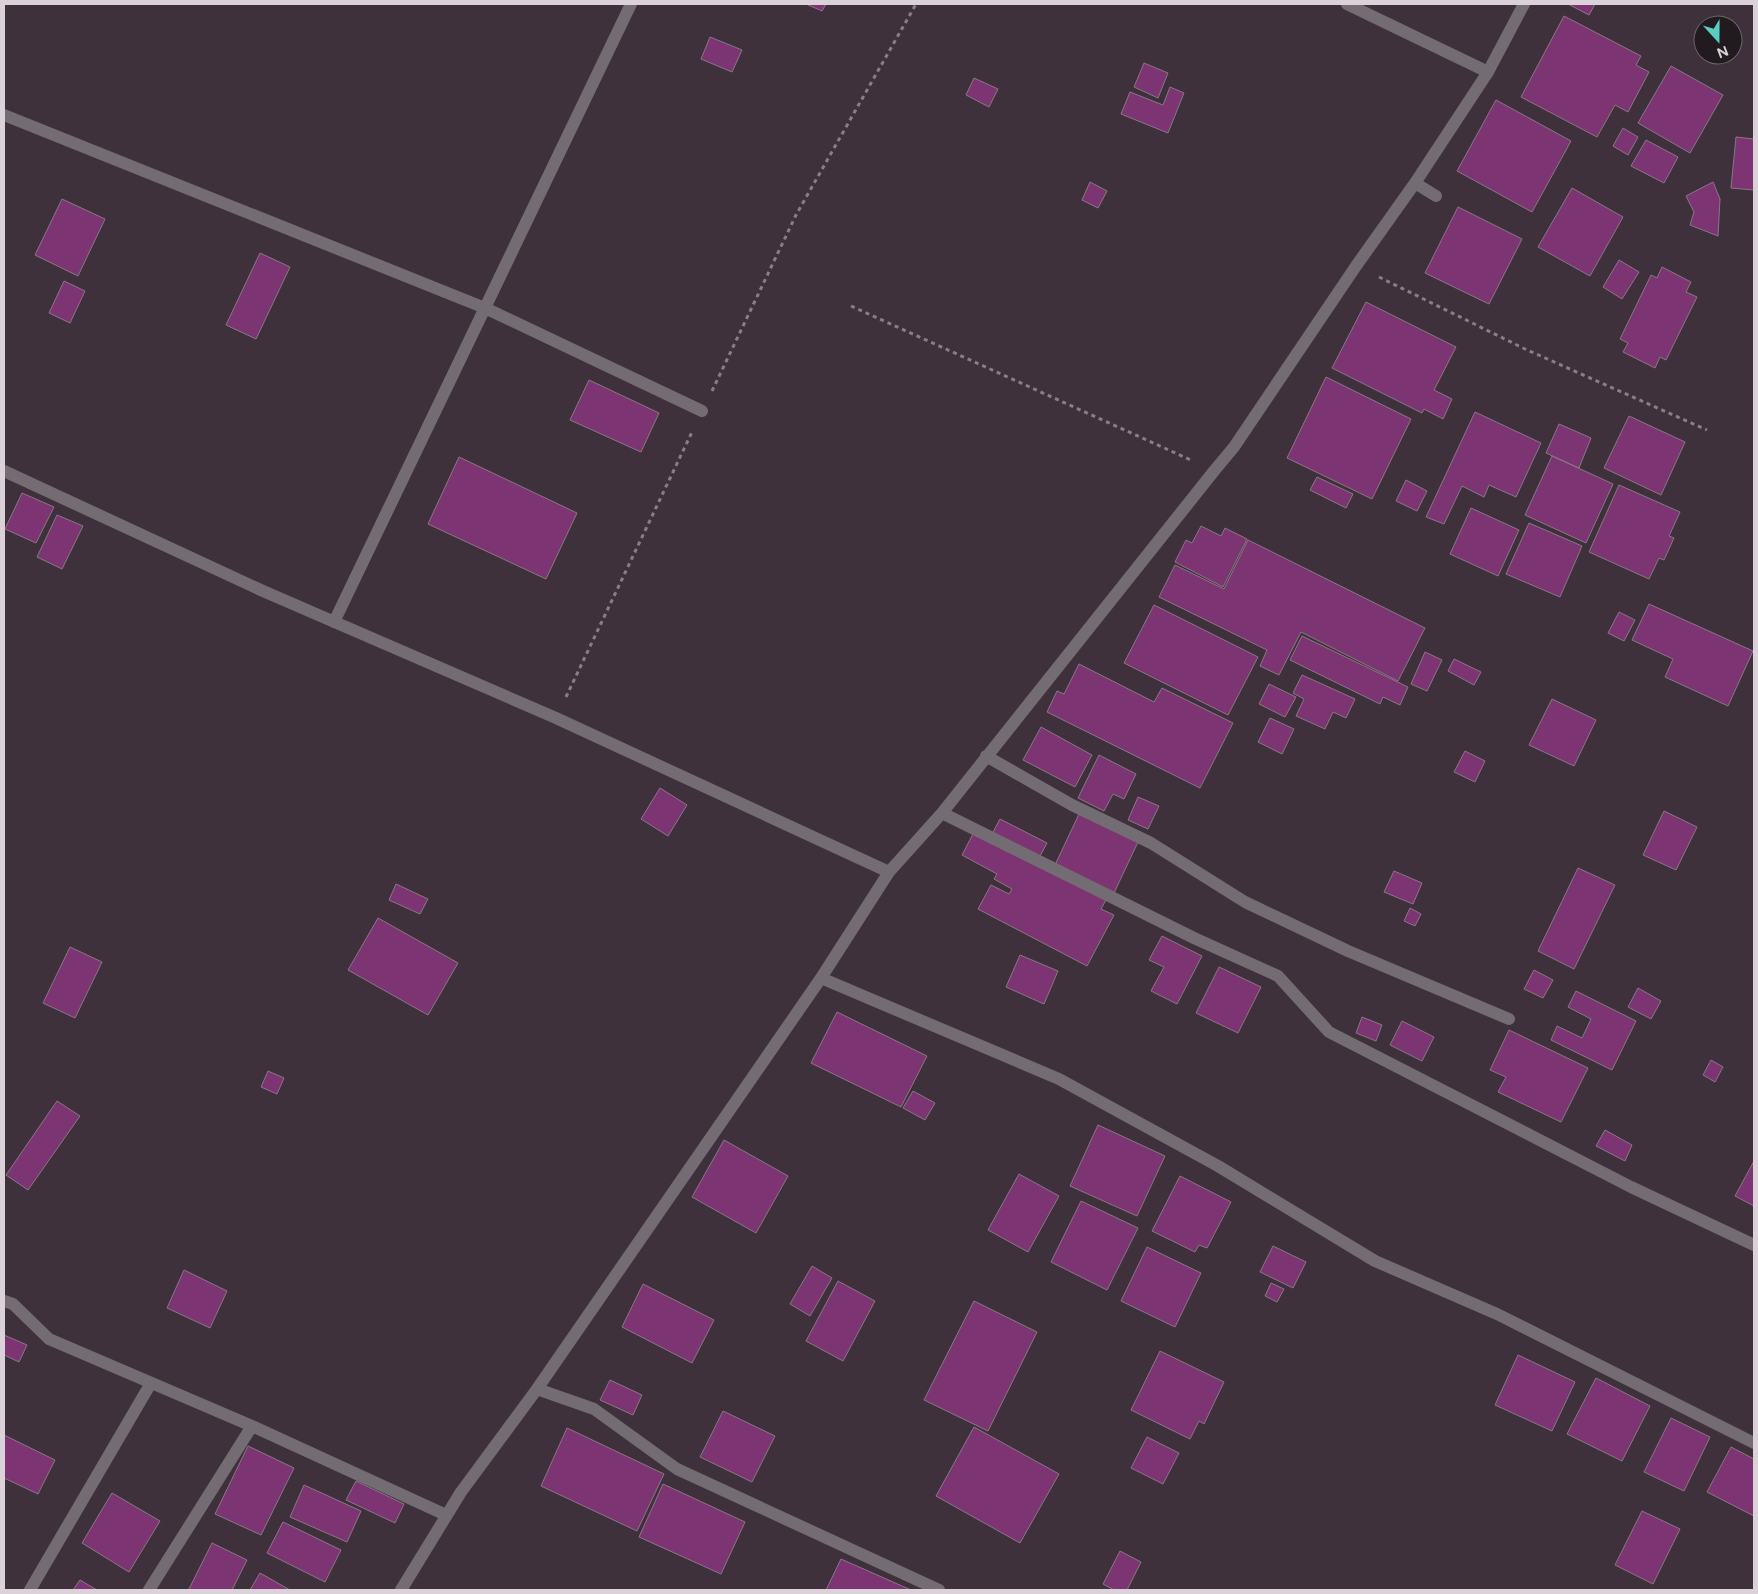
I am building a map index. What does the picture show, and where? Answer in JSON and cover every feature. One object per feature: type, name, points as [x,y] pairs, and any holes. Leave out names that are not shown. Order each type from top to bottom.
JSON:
[{"type":"street","points":[[334,622],[631,4]]},
{"type":"street","points":[[1347,4],[1488,72]]},
{"type":"street","points":[[400,1590],[446,1515],[537,1389],[821,978],[889,872],[942,813],[1234,447],[1356,266],[1415,183],[1488,72],[1524,4]]},
{"type":"street","points":[[4,115],[485,308],[702,411]]},
{"type":"street","points":[[1415,183],[1436,196]]},
{"type":"street","points":[[4,470],[263,591],[556,718],[889,872]]},
{"type":"street","points":[[986,756],[1072,805],[1151,843],[1245,902],[1348,951],[1509,1019]]},
{"type":"street","points":[[942,813],[1194,938],[1278,976],[1329,1032],[1631,1187],[1754,1244]]},
{"type":"street","points":[[821,978],[1058,1080],[1218,1166],[1375,1261],[1496,1314],[1754,1443]]},
{"type":"street","points":[[4,1301],[13,1304],[49,1339],[252,1426],[446,1515]]},
{"type":"street","points":[[30,1590],[150,1383]]},
{"type":"street","points":[[537,1389],[594,1409],[677,1470],[939,1590]]},
{"type":"street","points":[[148,1590],[252,1426]]},
{"type":"path","points":[[556,718],[796,215],[916,4]]},
{"type":"path","points":[[1356,266],[1524,349],[1707,430]]},
{"type":"path","points":[[851,306],[1214,470]]},
{"type":"building","points":[[806,4],[826,4],[822,11]]},
{"type":"building","points":[[1568,4],[1595,4],[1589,15]]},
{"type":"building","points":[[1564,16],[1641,56],[1636,65],[1649,72],[1628,112],[1615,105],[1597,137],[1521,97]]},
{"type":"building","points":[[710,37],[742,50],[732,72],[701,59]]},
{"type":"building","points":[[1144,63],[1168,73],[1158,98],[1134,87]]},
{"type":"building","points":[[1671,66],[1723,95],[1690,153],[1638,123]]},
{"type":"building","points":[[974,78],[998,89],[989,107],[966,95]]},
{"type":"building","points":[[1170,87],[1184,93],[1168,133],[1121,114],[1130,92],[1163,105]]},
{"type":"building","points":[[1496,100],[1571,141],[1532,212],[1457,171]]},
{"type":"building","points":[[1623,128],[1638,137],[1628,155],[1613,146]]},
{"type":"building","points":[[1736,137],[1754,139],[1754,190],[1731,188]]},
{"type":"building","points":[[1646,140],[1678,157],[1664,183],[1631,166]]},
{"type":"building","points":[[1090,182],[1107,191],[1098,208],[1082,200]]},
{"type":"building","points":[[1713,182],[1720,199],[1718,236],[1690,225],[1694,212],[1686,196]]},
{"type":"building","points":[[1572,188],[1623,217],[1590,276],[1538,247]]},
{"type":"building","points":[[62,199],[105,219],[78,276],[35,255]]},
{"type":"building","points":[[1458,207],[1522,239],[1489,304],[1425,273]]},
{"type":"building","points":[[260,253],[290,267],[256,339],[226,325]]},
{"type":"building","points":[[1619,260],[1639,272],[1622,299],[1603,287]]},
{"type":"building","points":[[1662,267],[1691,282],[1686,292],[1697,297],[1666,360],[1660,357],[1655,368],[1623,352],[1628,343],[1620,339],[1651,275],[1657,278]]},
{"type":"building","points":[[64,281],[85,291],[70,323],[49,313]]},
{"type":"building","points":[[1366,302],[1456,347],[1434,390],[1452,399],[1443,419],[1424,409],[1422,413],[1332,368]]},
{"type":"building","points":[[1326,377],[1411,419],[1372,499],[1287,458]]},
{"type":"building","points":[[589,380],[659,413],[641,452],[570,420]]},
{"type":"building","points":[[1475,412],[1541,443],[1516,497],[1489,485],[1484,497],[1462,486],[1444,524],[1426,517]]},
{"type":"building","points":[[1629,416],[1685,442],[1661,495],[1604,468]]},
{"type":"building","points":[[1559,424],[1591,438],[1579,468],[1546,453]]},
{"type":"building","points":[[1552,456],[1613,484],[1586,543],[1525,515]]},
{"type":"building","points":[[459,457],[577,513],[546,579],[428,524]]},
{"type":"building","points":[[1317,477],[1353,494],[1346,508],[1310,490]]},
{"type":"building","points":[[1406,480],[1427,491],[1417,511],[1396,501]]},
{"type":"building","points":[[1619,485],[1680,512],[1669,536],[1674,538],[1664,560],[1659,558],[1649,579],[1589,552]]},
{"type":"building","points":[[22,493],[54,507],[36,543],[5,529]]},
{"type":"building","points":[[1471,508],[1519,530],[1498,576],[1450,554]]},
{"type":"building","points":[[57,515],[83,526],[62,569],[37,557]]},
{"type":"building","points":[[1529,523],[1582,546],[1560,597],[1506,574]]},
{"type":"building","points":[[1201,526],[1221,536],[1225,528],[1247,539],[1223,587],[1175,562],[1186,540],[1192,543]]},
{"type":"building","points":[[1248,540],[1425,628],[1398,681],[1301,632],[1279,675],[1260,666],[1267,650],[1159,597],[1175,565],[1224,589]]},
{"type":"building","points":[[1649,604],[1753,651],[1728,706],[1665,677],[1673,659],[1632,640]]},
{"type":"building","points":[[1154,605],[1258,657],[1228,715],[1124,663]]},
{"type":"building","points":[[1619,612],[1635,620],[1624,641],[1608,633]]},
{"type":"building","points":[[1302,636],[1408,687],[1400,705],[1383,697],[1380,704],[1290,660]]},
{"type":"building","points":[[1425,652],[1442,660],[1427,691],[1411,684]]},
{"type":"building","points":[[1454,659],[1481,672],[1474,685],[1448,671]]},
{"type":"building","points":[[1079,664],[1154,702],[1162,688],[1233,723],[1200,788],[1047,712],[1057,691],[1064,694]]},
{"type":"building","points":[[1302,675],[1355,699],[1346,718],[1333,712],[1325,729],[1296,716],[1304,699],[1293,693]]},
{"type":"building","points":[[1269,684],[1296,697],[1285,717],[1259,704]]},
{"type":"building","points":[[1552,699],[1596,720],[1574,766],[1529,745]]},
{"type":"building","points":[[1270,718],[1294,729],[1282,754],[1258,742]]},
{"type":"building","points":[[1041,727],[1092,755],[1075,787],[1023,760]]},
{"type":"building","points":[[1465,751],[1485,761],[1475,782],[1454,772]]},
{"type":"building","points":[[1099,755],[1136,774],[1124,799],[1113,794],[1104,811],[1078,798]]},
{"type":"building","points":[[660,788],[687,805],[668,836],[641,819]]},
{"type":"building","points":[[1138,797],[1159,806],[1148,829],[1128,820]]},
{"type":"building","points":[[1664,811],[1697,827],[1676,870],[1643,855]]},
{"type":"building","points":[[1079,814],[1138,842],[1114,893],[1055,865]]},
{"type":"building","points":[[1000,819],[1047,843],[1038,860],[991,836]]},
{"type":"building","points":[[974,832],[1106,900],[1101,909],[1114,915],[1087,966],[978,909],[991,885],[1009,894],[1012,889],[994,879],[997,874],[962,855]]},
{"type":"building","points":[[1578,868],[1615,885],[1574,969],[1538,951]]},
{"type":"building","points":[[1394,871],[1422,883],[1413,904],[1384,892]]},
{"type":"building","points":[[396,884],[428,899],[420,914],[389,900]]},
{"type":"building","points":[[1410,908],[1421,914],[1415,926],[1404,921]]},
{"type":"building","points":[[378,918],[458,963],[428,1015],[348,970]]},
{"type":"building","points":[[1162,936],[1202,956],[1177,1004],[1151,991],[1164,967],[1149,960]]},
{"type":"building","points":[[70,947],[102,962],[75,1018],[43,1003]]},
{"type":"building","points":[[1020,955],[1058,971],[1044,1004],[1006,987]]},
{"type":"building","points":[[1219,967],[1261,987],[1238,1033],[1196,1013]]},
{"type":"building","points":[[1534,970],[1553,980],[1543,998],[1524,989]]},
{"type":"building","points":[[1638,988],[1661,1001],[1651,1019],[1628,1007]]},
{"type":"building","points":[[1576,991],[1636,1021],[1612,1070],[1551,1040],[1557,1026],[1582,1038],[1591,1019],[1568,1007]]},
{"type":"building","points":[[837,1012],[927,1056],[901,1107],[811,1063]]},
{"type":"building","points":[[1362,1017],[1382,1025],[1376,1041],[1356,1033]]},
{"type":"building","points":[[1402,1021],[1434,1037],[1422,1061],[1390,1045]]},
{"type":"building","points":[[1509,1030],[1588,1068],[1561,1122],[1498,1092],[1506,1077],[1490,1070]]},
{"type":"building","points":[[1711,1060],[1723,1067],[1715,1082],[1703,1075]]},
{"type":"building","points":[[268,1071],[284,1078],[277,1094],[261,1087]]},
{"type":"building","points":[[913,1091],[935,1103],[925,1120],[903,1108]]},
{"type":"building","points":[[57,1101],[80,1116],[28,1190],[6,1175]]},
{"type":"building","points":[[1098,1125],[1165,1156],[1137,1216],[1070,1186]]},
{"type":"building","points":[[1605,1130],[1632,1145],[1625,1161],[1596,1146]]},
{"type":"building","points":[[724,1140],[788,1176],[756,1233],[692,1197]]},
{"type":"building","points":[[1754,1161],[1754,1206],[1735,1196]]},
{"type":"building","points":[[1019,1174],[1059,1196],[1028,1252],[988,1230]]},
{"type":"building","points":[[1180,1176],[1231,1202],[1207,1248],[1199,1245],[1195,1252],[1152,1231]]},
{"type":"building","points":[[1081,1201],[1138,1228],[1107,1290],[1051,1262]]},
{"type":"building","points":[[1273,1246],[1306,1262],[1293,1288],[1260,1272]]},
{"type":"building","points":[[1147,1247],[1201,1273],[1175,1327],[1121,1301]]},
{"type":"building","points":[[812,1266],[832,1278],[810,1316],[790,1304]]},
{"type":"building","points":[[184,1270],[227,1291],[210,1328],[167,1308]]},
{"type":"building","points":[[838,1281],[875,1301],[843,1361],[806,1341]]},
{"type":"building","points":[[1271,1283],[1284,1289],[1277,1302],[1265,1296]]},
{"type":"building","points":[[643,1284],[714,1320],[692,1363],[622,1327]]},
{"type":"building","points":[[974,1301],[1037,1332],[988,1431],[924,1400]]},
{"type":"building","points":[[4,1335],[27,1345],[19,1362],[4,1355]]},
{"type":"building","points":[[1160,1351],[1224,1382],[1204,1424],[1199,1421],[1190,1439],[1131,1410]]},
{"type":"building","points":[[1518,1355],[1575,1382],[1552,1431],[1495,1405]]},
{"type":"building","points":[[1596,1378],[1650,1406],[1622,1461],[1567,1434]]},
{"type":"building","points":[[610,1380],[642,1395],[633,1415],[600,1400]]},
{"type":"building","points":[[723,1411],[775,1436],[752,1482],[700,1457]]},
{"type":"building","points":[[1671,1418],[1710,1437],[1684,1491],[1644,1472]]},
{"type":"building","points":[[974,1427],[1059,1474],[1020,1543],[936,1496]]},
{"type":"building","points":[[567,1428],[664,1474],[637,1531],[541,1486]]},
{"type":"building","points":[[4,1435],[55,1460],[38,1494],[4,1478]]},
{"type":"building","points":[[1147,1437],[1179,1453],[1163,1484],[1131,1468]]},
{"type":"building","points":[[248,1446],[294,1468],[261,1535],[215,1514]]},
{"type":"building","points":[[1731,1447],[1754,1459],[1754,1516],[1707,1492]]},
{"type":"building","points":[[356,1481],[404,1504],[395,1523],[346,1500]]},
{"type":"building","points":[[663,1484],[745,1522],[721,1574],[639,1537]]},
{"type":"building","points":[[304,1485],[361,1511],[347,1542],[290,1517]]},
{"type":"building","points":[[112,1493],[160,1521],[129,1572],[82,1543]]},
{"type":"building","points":[[1642,1511],[1680,1529],[1653,1584],[1615,1565]]},
{"type":"building","points":[[283,1522],[341,1550],[325,1582],[267,1553]]},
{"type":"building","points":[[212,1543],[247,1560],[232,1590],[191,1590],[189,1589]]},
{"type":"building","points":[[1120,1551],[1141,1562],[1127,1590],[1114,1590],[1103,1584]]},
{"type":"building","points":[[841,1559],[911,1590],[826,1590]]},
{"type":"building","points":[[260,1573],[290,1590],[250,1590]]},
{"type":"building","points":[[80,1580],[97,1590],[73,1590]]}]
